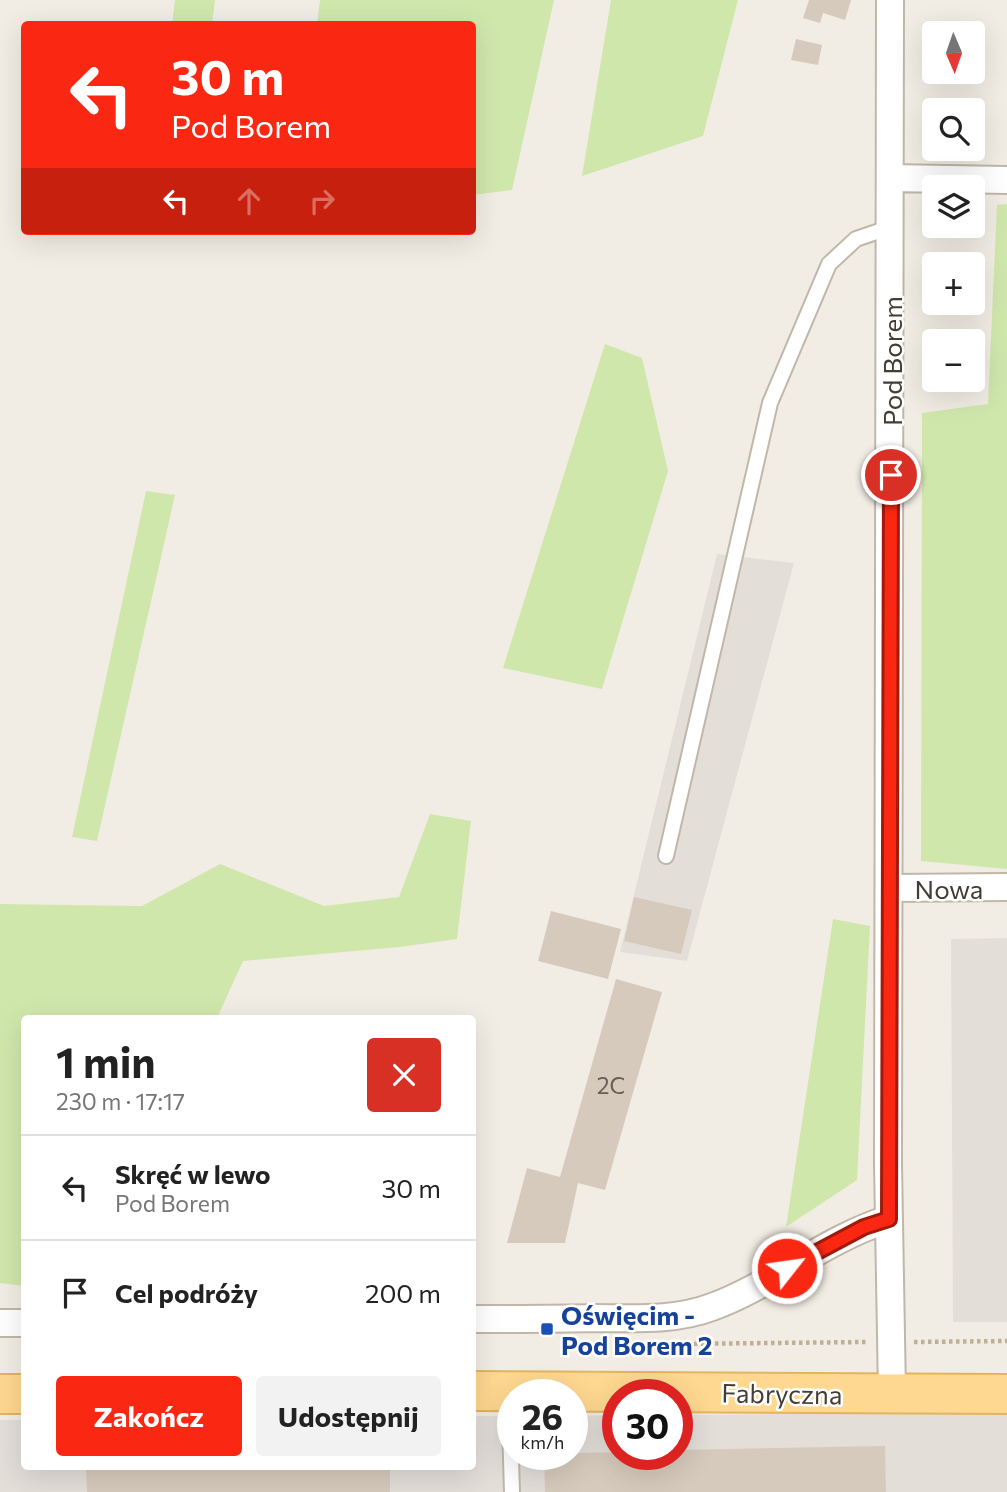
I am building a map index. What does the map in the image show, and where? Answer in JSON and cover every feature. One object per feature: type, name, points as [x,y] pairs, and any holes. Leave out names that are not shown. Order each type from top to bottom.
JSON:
[{"type":"main road","name":"Fabryczna","points":[[491,1390],[1007,1394]]},
{"type":"main road","points":[[0,1394],[21,1394]]},
{"type":"street","name":"Pod Borem","points":[[890,0],[889,1219],[892,1394]]},
{"type":"street","points":[[890,177],[1007,180]]},
{"type":"street","name":"Nowa","points":[[890,888],[1007,887]]},
{"type":"street","points":[[476,1319],[664,1318],[709,1308],[741,1295],[810,1254],[864,1227],[889,1219]]},
{"type":"street","points":[[0,1323],[21,1323]]},
{"type":"lane","points":[[666,856],[770,403],[829,264],[856,239],[891,227]]},
{"type":"lane","points":[[491,1390],[512,1492]]},
{"type":"path","points":[[668,1344],[1007,1341]]},
{"type":"shaded area","points":[[717,554],[794,563],[687,961],[620,952]]},
{"type":"shaded area","points":[[1007,938],[1007,1322],[953,1322],[951,939]]},
{"type":"shaded area","points":[[1007,1412],[1007,1492],[0,1492],[0,1420],[21,1420],[21,1470],[476,1470],[476,1416],[497,1416],[497,1470],[588,1470],[588,1416],[602,1415],[602,1470],[693,1470],[693,1415]]},
{"type":"green space","points":[[175,0],[215,0],[212,21],[172,21]]},
{"type":"green space","points":[[320,0],[554,0],[512,190],[476,195],[476,21],[317,21]]},
{"type":"green space","points":[[611,0],[738,0],[703,136],[582,176]]},
{"type":"green space","points":[[1007,204],[1007,869],[921,861],[922,413],[988,404],[997,205]]},
{"type":"green space","points":[[605,344],[642,358],[668,471],[602,689],[503,668]]},
{"type":"green space","points":[[146,491],[175,495],[97,841],[72,837]]},
{"type":"green space","points":[[430,814],[471,821],[457,939],[400,947],[243,961],[218,1015],[21,1015],[21,1286],[0,1283],[0,904],[142,906],[220,864],[324,906],[399,897]]},
{"type":"green space","points":[[833,919],[870,926],[857,1180],[786,1227]]},
{"type":"building","points":[[809,0],[851,0],[845,20],[823,13],[820,23],[803,18]]},
{"type":"building","points":[[796,39],[822,45],[818,65],[791,60]]},
{"type":"building","points":[[634,897],[692,910],[681,954],[624,941]]},
{"type":"building","points":[[551,911],[621,929],[608,979],[538,961]]},
{"type":"building","points":[[616,979],[662,992],[605,1190],[578,1183],[565,1243],[507,1243],[527,1168],[560,1177]]},
{"type":"building","points":[[885,1446],[886,1492],[545,1492],[544,1470],[588,1470],[588,1453],[602,1452],[602,1470],[693,1470],[693,1450]]},
{"type":"building","points":[[86,1470],[390,1470],[390,1492],[87,1492]]},
{"type":"place","name":"Oświęcim - Pod Borem 2","points":[[547,1329]]},
{"type":"route","points":[[787,1268],[864,1227],[889,1219],[891,475]]}]
